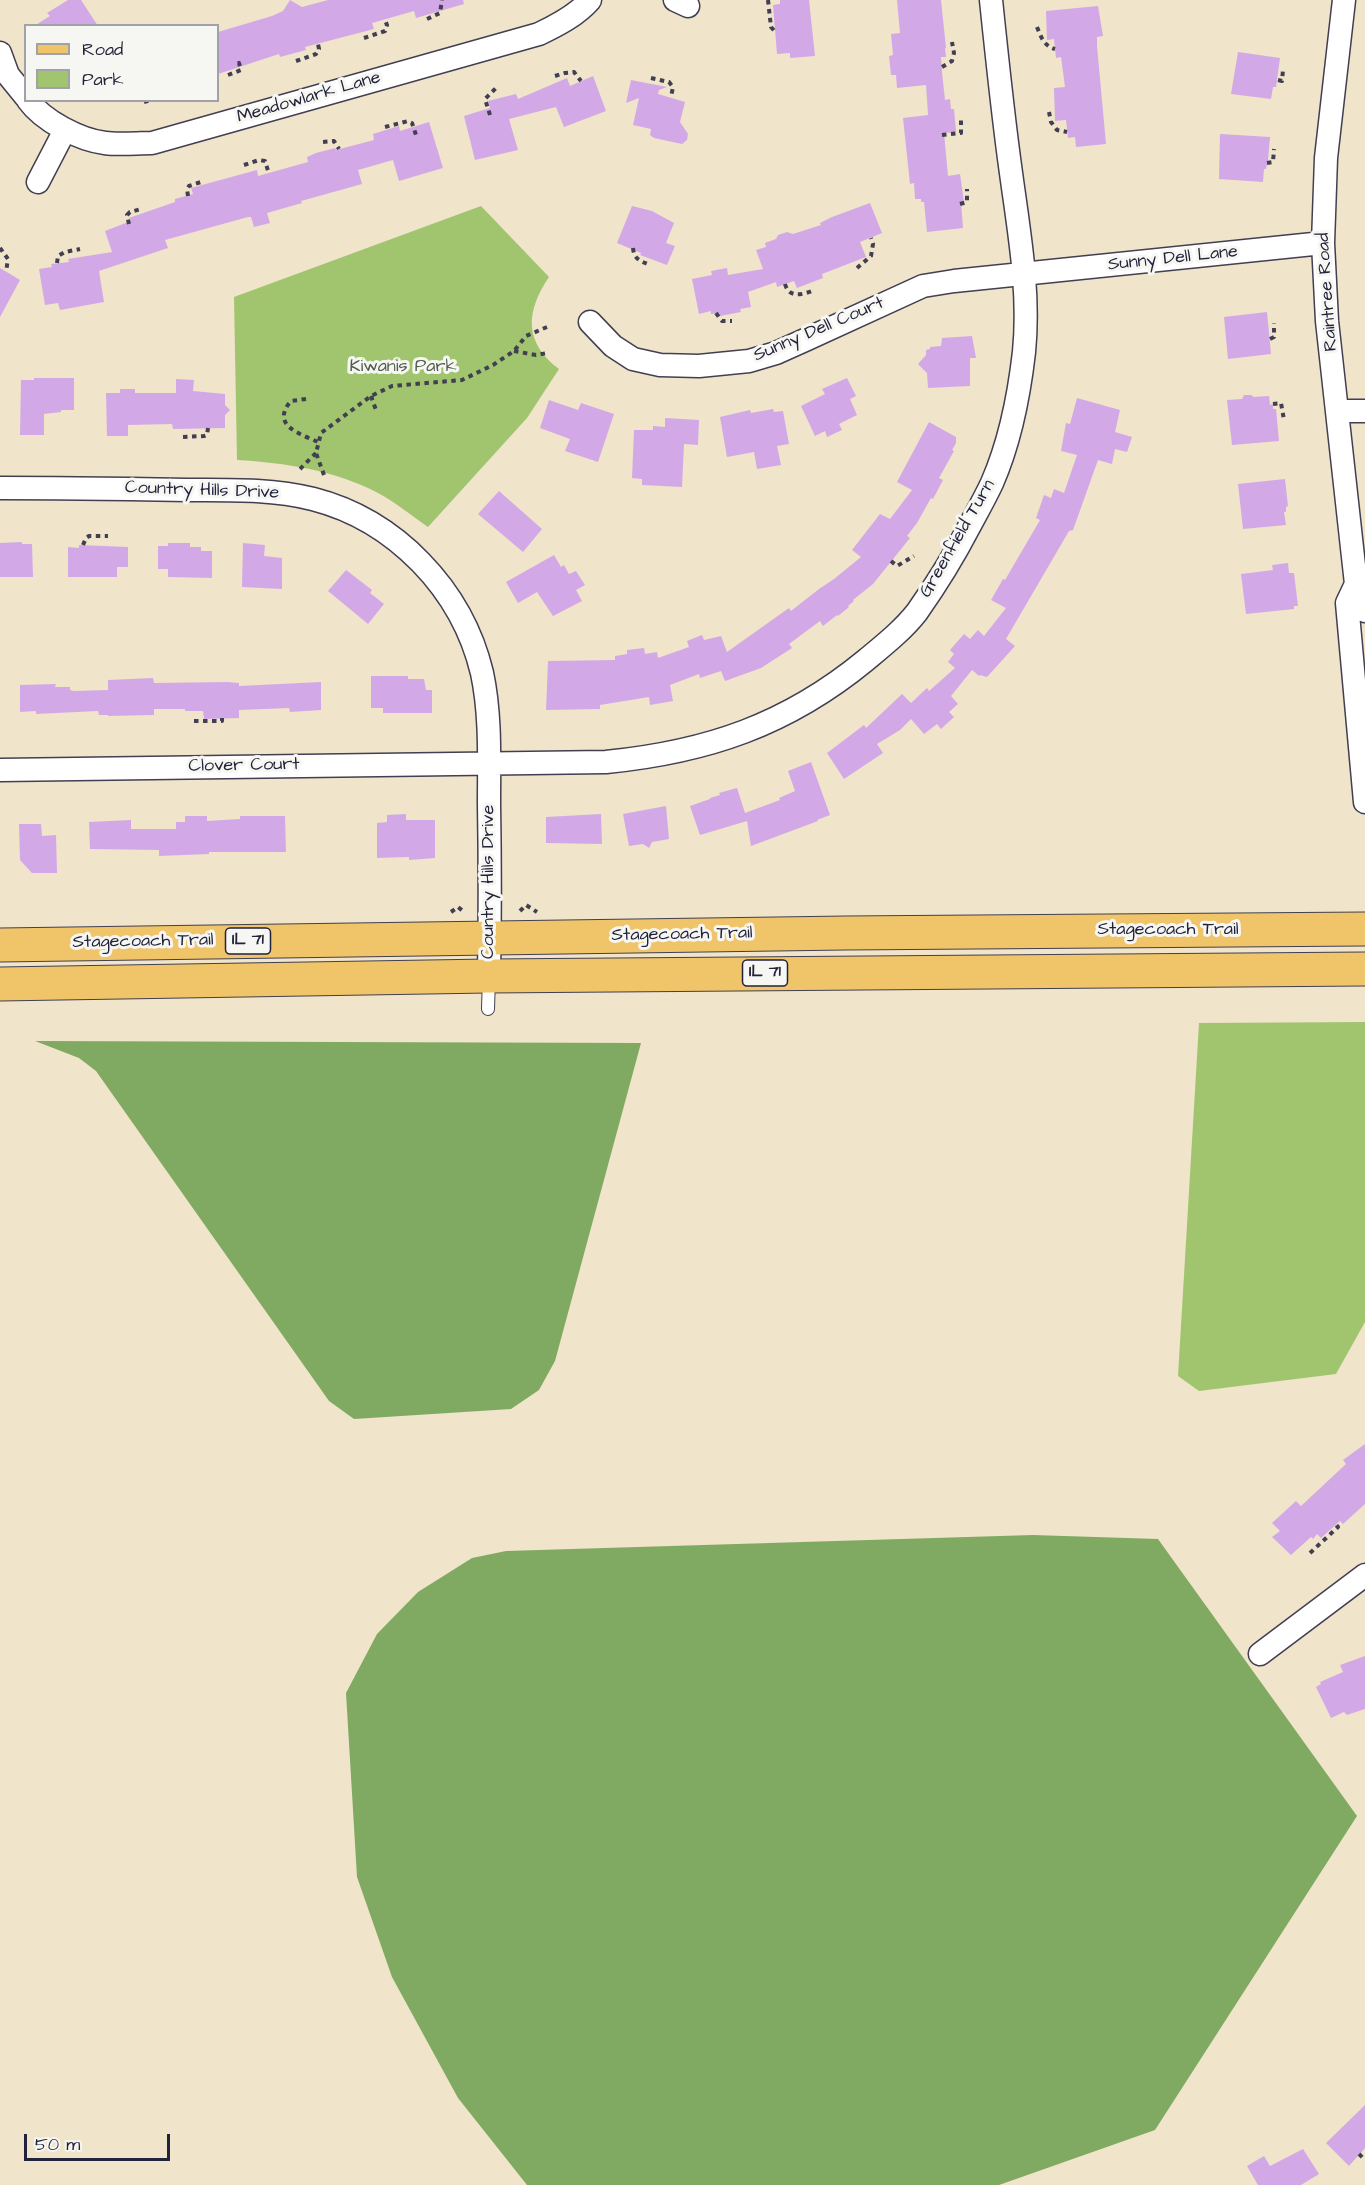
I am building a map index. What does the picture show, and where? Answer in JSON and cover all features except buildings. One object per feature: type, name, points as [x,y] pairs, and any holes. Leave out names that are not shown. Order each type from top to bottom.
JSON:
[{"type":"main road","name":"Stagecoach Trail","points":[[0,945],[490,937],[1365,929]]},
{"type":"main road","name":"IL 71","points":[[0,984],[489,976],[1365,969]]},
{"type":"street","name":"Meadowlark Lane","points":[[29,102],[34,108],[65,130],[104,143],[152,143],[539,34],[569,18],[590,0]]},
{"type":"street","name":"Greenfield Turn","points":[[489,763],[606,762],[645,758],[700,747],[749,731],[796,709],[851,672],[891,640],[916,613],[951,559],[993,482],[1014,421],[1024,351],[1024,274],[1003,116],[991,0]]},
{"type":"street","name":"Raintree Road","points":[[1344,0],[1326,158],[1323,243],[1328,321],[1356,584],[1365,611]]},
{"type":"street","name":"Meadowlark Lane","points":[[0,54],[8,75],[24,95]]},
{"type":"street","points":[[38,182],[65,130]]},
{"type":"street","name":"Sunny Dell Lane","points":[[1024,274],[1323,243]]},
{"type":"street","name":"Sunny Dell Court","points":[[590,322],[613,346],[633,359],[660,365],[699,366],[749,361],[776,353],[923,286],[954,280],[1024,274]]},
{"type":"street","points":[[1338,411],[1365,411]]},
{"type":"street","name":"Country Hills Drive","points":[[0,488],[263,491],[312,499],[360,517],[398,541],[414,556],[429,571],[456,608],[467,630],[481,672],[488,715],[489,976]]},
{"type":"street","name":"Raintree Road","points":[[1356,584],[1347,603],[1365,802]]},
{"type":"street","name":"Clover Court","points":[[0,770],[489,763]]},
{"type":"street","points":[[1260,1654],[1365,1575]]},
{"type":"lane","points":[[488,1009],[489,976]]},
{"type":"path","points":[[427,19],[440,13],[442,0]]},
{"type":"path","points":[[768,0],[771,27],[776,33]]},
{"type":"path","points":[[364,38],[385,31],[387,25],[385,20]]},
{"type":"path","points":[[1036,27],[1043,41],[1050,48],[1055,49]]},
{"type":"path","points":[[942,67],[952,61],[954,53],[952,42]]},
{"type":"path","points":[[296,61],[316,54],[318,44]]},
{"type":"path","points":[[228,75],[241,69],[239,63],[237,64]]},
{"type":"path","points":[[1278,80],[1282,81],[1283,70]]},
{"type":"path","points":[[555,76],[574,72],[581,81]]},
{"type":"path","points":[[651,78],[669,82],[673,87],[671,97]]},
{"type":"path","points":[[490,115],[485,99],[497,87]]},
{"type":"path","points":[[1049,112],[1057,130],[1067,132]]},
{"type":"path","points":[[942,135],[962,133],[962,119]]},
{"type":"path","points":[[385,127],[408,121],[412,123],[416,135]]},
{"type":"path","points":[[323,142],[334,141],[339,149]]},
{"type":"path","points":[[1267,163],[1273,162],[1274,149]]},
{"type":"path","points":[[244,165],[259,160],[264,161],[269,174]]},
{"type":"path","points":[[188,195],[189,186],[201,182]]},
{"type":"path","points":[[960,204],[967,202],[967,189]]},
{"type":"path","points":[[129,224],[127,215],[141,209]]},
{"type":"path","points":[[857,268],[871,256],[873,244],[871,238]]},
{"type":"path","points":[[0,248],[8,259],[6,272]]},
{"type":"path","points":[[633,248],[637,260],[650,265]]},
{"type":"path","points":[[57,263],[58,256],[62,253],[80,249]]},
{"type":"path","points":[[784,284],[786,289],[794,294],[812,291]]},
{"type":"path","points":[[716,313],[722,321],[732,321]]},
{"type":"path","points":[[1270,339],[1274,337],[1274,323]]},
{"type":"path","points":[[324,475],[316,453],[321,433],[371,396],[392,386],[462,380],[494,365],[514,351],[526,336],[547,327]]},
{"type":"path","points":[[514,351],[536,355],[547,353]]},
{"type":"path","points":[[371,396],[376,410]]},
{"type":"path","points":[[306,399],[291,401],[285,407],[283,415],[288,427],[318,442]]},
{"type":"path","points":[[1273,404],[1281,403],[1284,420]]},
{"type":"path","points":[[183,436],[204,436],[207,435],[208,428]]},
{"type":"path","points":[[300,469],[316,453]]},
{"type":"path","points":[[84,545],[89,536],[108,536]]},
{"type":"path","points":[[891,561],[897,566],[914,556]]},
{"type":"path","points":[[194,721],[222,721],[222,718]]},
{"type":"path","points":[[521,911],[526,905],[529,908]]},
{"type":"path","points":[[454,910],[458,907],[464,912]]},
{"type":"path","points":[[1310,1553],[1338,1527],[1335,1523]]},
{"type":"path","points":[[1359,2154],[1365,2160]]},
{"type":"green space","name":"Kiwanis Park","points":[[481,206],[549,277],[536,302],[532,326],[539,348],[559,369],[527,418],[428,527],[384,497],[361,485],[327,473],[274,463],[237,460],[234,297]]},
{"type":"green space","points":[[1365,1022],[1365,1322],[1336,1374],[1199,1391],[1178,1376],[1199,1023]]},
{"type":"green space","points":[[35,1041],[641,1043],[555,1361],[539,1390],[511,1409],[354,1419],[329,1401],[96,1071],[79,1058]]},
{"type":"green space","points":[[1033,1535],[1158,1539],[1357,1816],[1155,2130],[999,2185],[527,2185],[458,2098],[392,1977],[357,1877],[346,1693],[377,1634],[418,1592],[472,1558],[506,1551]]}]
